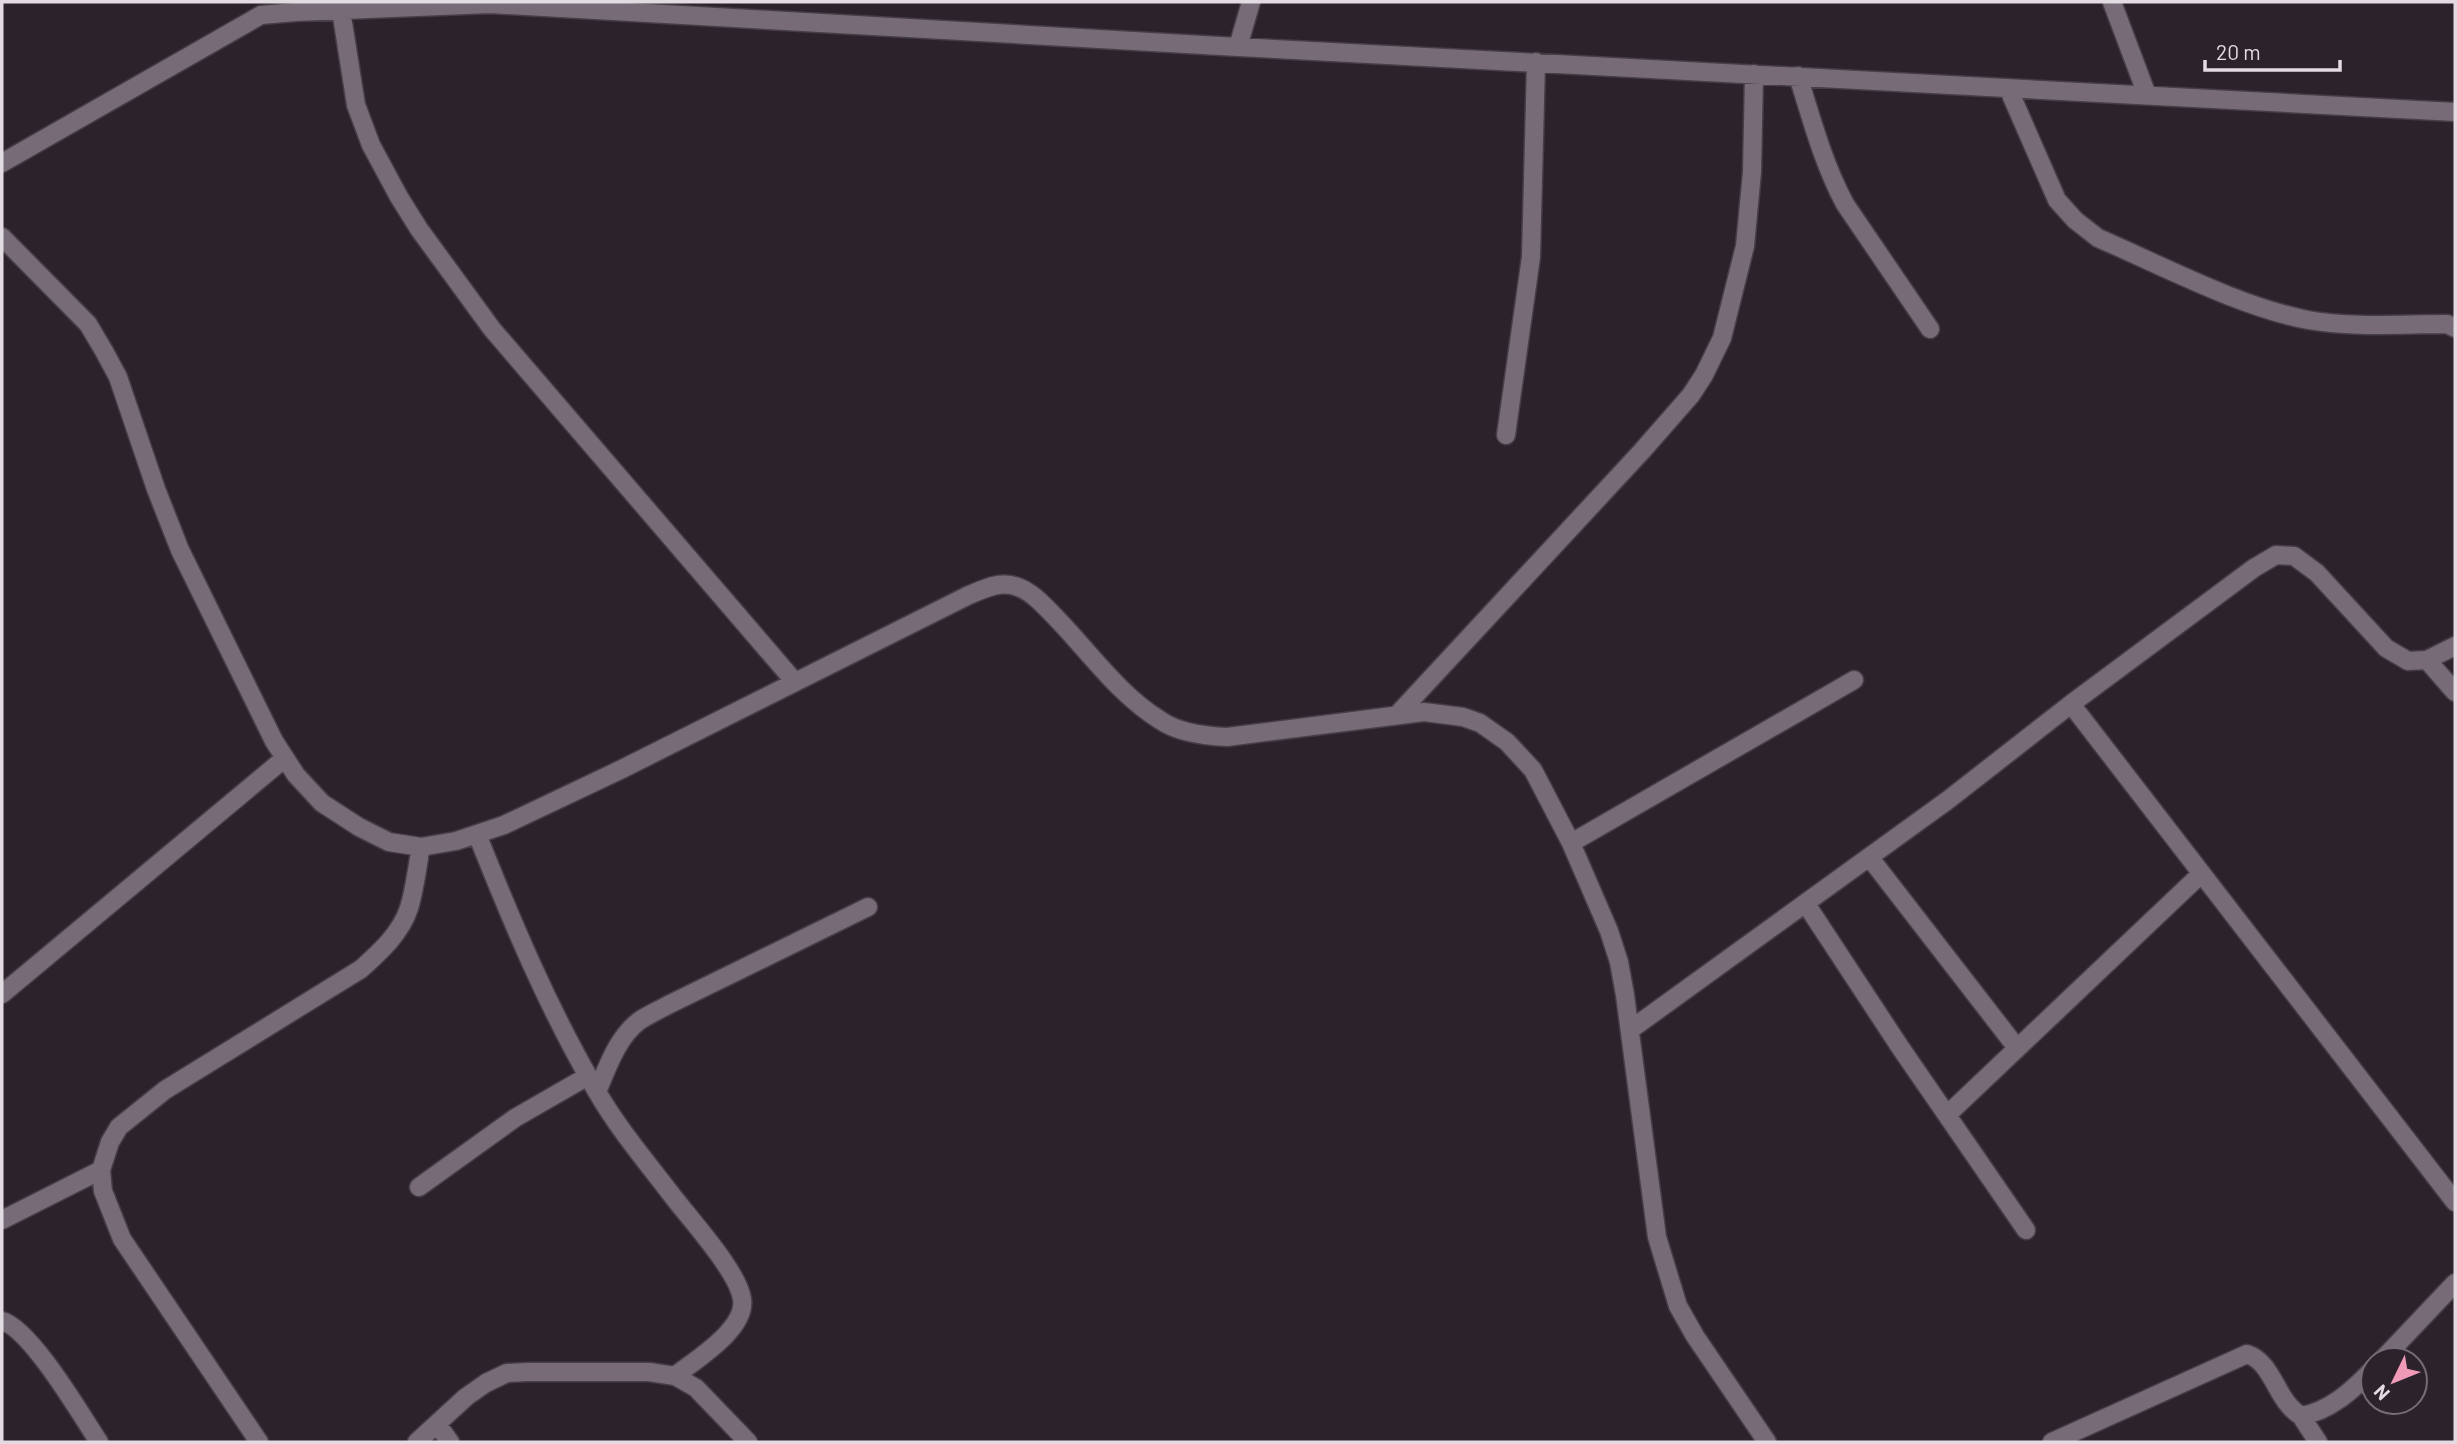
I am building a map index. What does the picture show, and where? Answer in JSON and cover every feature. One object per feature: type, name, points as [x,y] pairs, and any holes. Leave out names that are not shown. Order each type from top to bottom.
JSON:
[{"type":"street","points":[[1238,47],[1251,2]]},
{"type":"street","points":[[2112,2],[2147,95]]},
{"type":"street","points":[[2,163],[259,9],[341,10],[490,4],[600,6],[1238,47],[2455,112]]},
{"type":"street","points":[[341,10],[356,105],[371,145],[419,229],[492,329],[795,682]]},
{"type":"street","points":[[1506,435],[1531,257],[1536,62]]},
{"type":"street","points":[[1397,715],[1643,451],[1691,395],[1704,375],[1722,338],[1745,246],[1752,172],[1754,74]]},
{"type":"street","points":[[1798,76],[1825,163],[1835,185],[1930,329]]},
{"type":"street","points":[[2008,88],[2057,200],[2098,239],[2273,311],[2309,320],[2335,323],[2447,324],[2455,328]]},
{"type":"street","points":[[2,237],[88,324],[104,351],[118,377],[180,550],[274,741],[296,775],[322,803],[359,827],[389,842],[421,847],[456,841],[504,825],[622,769],[969,595],[995,585],[1016,586],[1041,602],[1129,696],[1161,722],[1206,736],[1227,737],[1424,712],[1463,717],[1480,723],[1507,742],[1533,771],[1571,843],[1609,931],[1619,962],[1657,1237],[1665,1269],[1678,1306],[1695,1336],[1767,1442]]},
{"type":"street","points":[[1630,1030],[1870,858],[2071,704],[2254,568],[2276,555],[2294,556],[2317,573],[2386,648],[2408,661],[2427,660],[2455,646]]},
{"type":"street","points":[[2427,660],[2455,692]]},
{"type":"street","points":[[1571,843],[1854,680]]},
{"type":"street","points":[[2071,704],[2455,1202]]},
{"type":"street","points":[[2,994],[285,758]]},
{"type":"street","points":[[477,834],[536,978],[593,1084],[629,1140],[726,1266],[743,1300],[740,1319],[724,1336],[675,1376]]},
{"type":"street","points":[[259,1442],[122,1239],[103,1191],[101,1170],[110,1142],[119,1127],[135,1112],[165,1090],[361,970],[381,951],[399,929],[409,909],[421,847]]},
{"type":"street","points":[[1870,858],[2017,1048]]},
{"type":"street","points":[[1947,1115],[2201,874]]},
{"type":"street","points":[[1806,904],[2026,1230]]},
{"type":"street","points":[[419,1187],[515,1118],[593,1084],[639,1021],[868,908]]},
{"type":"street","points":[[2,1220],[101,1170]]},
{"type":"street","points":[[2395,1346],[2455,1283]]},
{"type":"street","points":[[2,1321],[23,1335],[57,1377],[99,1442]]},
{"type":"street","points":[[2052,1442],[2247,1354],[2262,1362],[2289,1408],[2301,1416],[2318,1442]]},
{"type":"street","points":[[416,1442],[466,1397],[507,1373],[649,1373],[675,1376],[696,1388],[748,1442]]},
{"type":"street","points":[[2301,1416],[2317,1413],[2359,1384]]},
{"type":"street","points":[[437,1424],[450,1442]]}]
